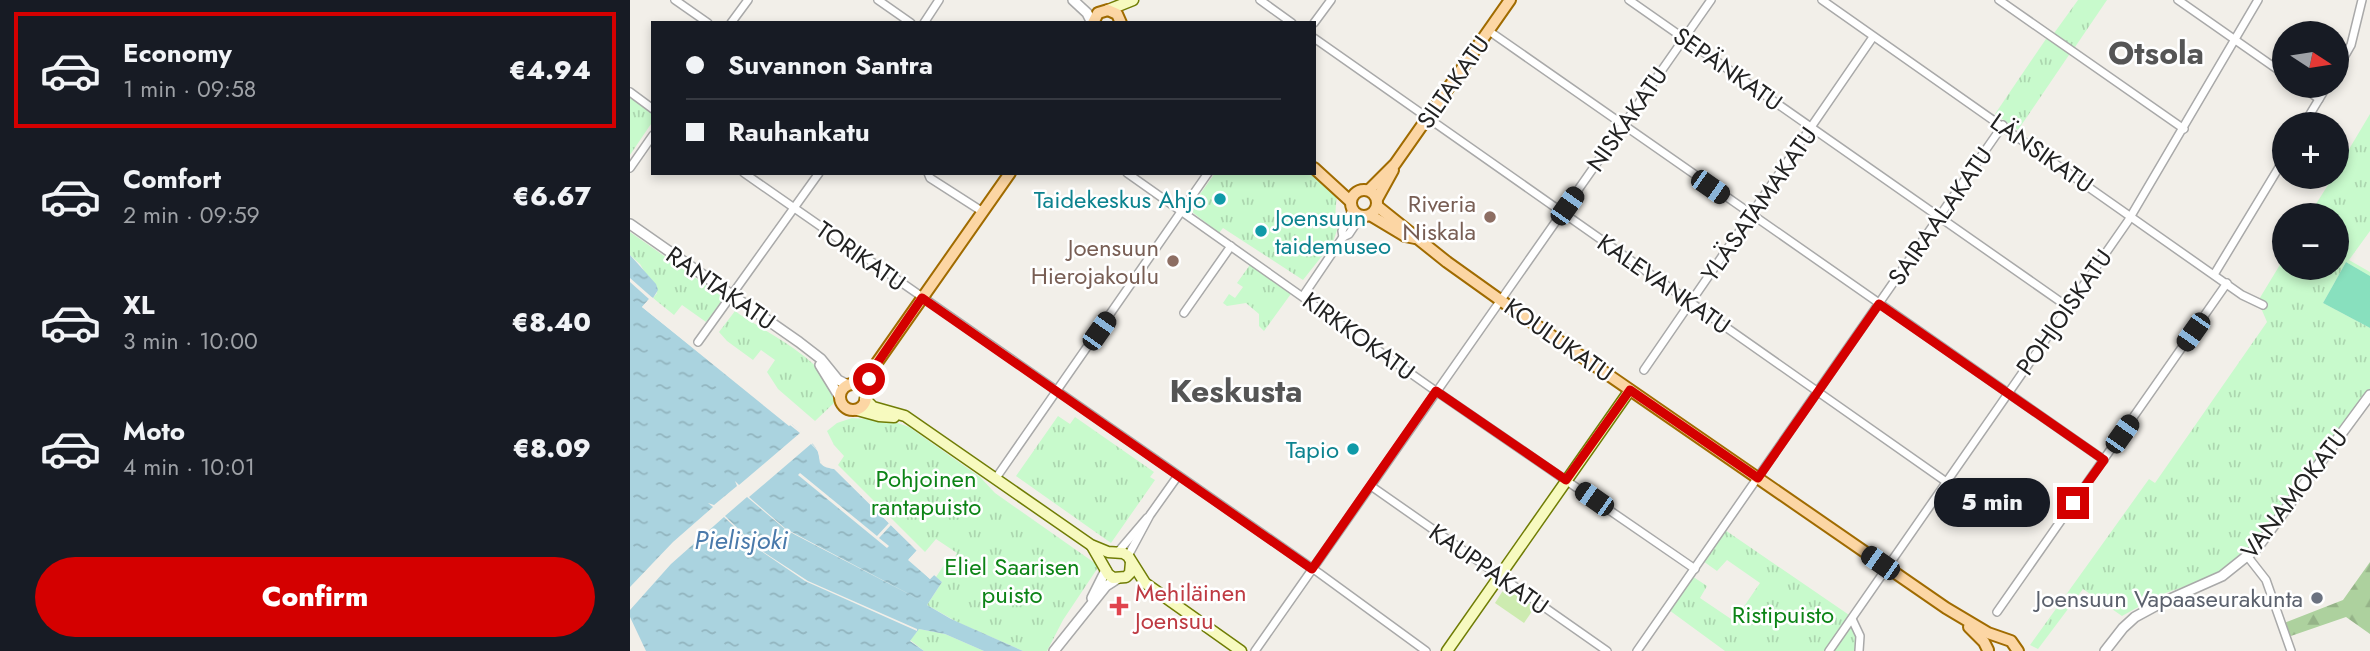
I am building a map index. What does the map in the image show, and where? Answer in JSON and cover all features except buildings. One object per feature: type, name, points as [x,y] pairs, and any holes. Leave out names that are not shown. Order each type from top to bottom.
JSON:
[{"type":"main road","points":[[1095,21],[1104,11],[1133,0]]},
{"type":"main road","points":[[1104,11],[1114,12],[1121,21],[1133,0]]},
{"type":"main road","name":"SILTAKATU","points":[[1364,204],[1510,0]]},
{"type":"main road","name":"KOULUKATU","points":[[1318,171],[1323,178],[1409,229],[1415,238],[1501,300],[1887,568],[1988,633],[2011,641],[2018,651]]},
{"type":"main road","points":[[858,390],[841,391],[839,396],[844,407],[857,410],[858,390],[1009,175]]},
{"type":"main road","name":"RANTAKATU","points":[[858,390],[873,407],[900,413],[919,425],[1091,545],[1122,556]]},
{"type":"main road","points":[[1447,651],[1630,390]]},
{"type":"main road","name":"RANTAKATU","points":[[857,410],[904,419],[919,425]]},
{"type":"main road","name":"RANTAKATU","points":[[1091,545],[1105,568]]},
{"type":"main road","points":[[1122,556],[1107,559],[1105,568],[1110,576],[1145,583]]},
{"type":"main road","points":[[1119,579],[1130,573],[1122,556]]},
{"type":"main road","points":[[1122,556],[1145,583],[1241,651]]},
{"type":"main road","name":"KOULUKATU","points":[[1946,608],[1977,633],[1988,650]]},
{"type":"main road","points":[[1988,650],[1993,642],[2005,639]]},
{"type":"street","points":[[675,0],[705,21]]},
{"type":"street","points":[[732,21],[748,0]]},
{"type":"street","points":[[878,0],[908,21]]},
{"type":"street","points":[[925,21],[939,0]]},
{"type":"street","points":[[1260,0],[1289,21]]},
{"type":"street","points":[[1315,21],[1331,0]]},
{"type":"street","name":"SEPÄNKATU","points":[[1629,0],[2068,307]]},
{"type":"street","name":"NISKAKATU","points":[[1255,651],[1710,0]]},
{"type":"street","name":"LÄNSIKATU","points":[[1822,0],[2246,297],[2263,305]]},
{"type":"street","points":[[1999,0],[2183,129]]},
{"type":"street","points":[[2178,0],[2272,66]]},
{"type":"street","name":"POHJOISKATU","points":[[1829,651],[2132,215],[2258,0]]},
{"type":"street","points":[[2349,47],[2362,0]]},
{"type":"street","points":[[1075,2],[1104,11]]},
{"type":"street","points":[[1075,2],[1091,21]]},
{"type":"street","points":[[1489,31],[2104,460]]},
{"type":"street","name":"YLÄSATAMAKATU","points":[[1644,370],[1873,37]]},
{"type":"street","name":"KALEVANKATU","points":[[1316,39],[1945,481]]},
{"type":"street","points":[[630,92],[651,107]]},
{"type":"street","points":[[2312,112],[2319,99]]},
{"type":"street","name":"SAIRAALAKATU","points":[[1637,651],[2003,125]]},
{"type":"street","points":[[630,168],[651,138]]},
{"type":"street","name":"TORIKATU","points":[[747,175],[1426,651]]},
{"type":"street","points":[[698,342],[818,175]]},
{"type":"street","points":[[929,175],[983,212]]},
{"type":"street","name":"KIRKKOKATU","points":[[1130,175],[1436,391],[1695,569]]},
{"type":"street","points":[[996,478],[1207,175]]},
{"type":"street","points":[[2214,274],[2272,179]]},
{"type":"street","name":"SILTAKATU","points":[[1303,296],[1343,237],[1342,231],[1364,204]]},
{"type":"street","name":"RANTAKATU","points":[[630,224],[812,352],[838,380],[858,390]]},
{"type":"street","points":[[1184,313],[1231,246]]},
{"type":"street","points":[[1997,612],[2227,283]]},
{"type":"street","name":"RANTAKATU","points":[[812,352],[839,396]]},
{"type":"street","name":"VANAMOKATU","points":[[2105,651],[2123,628],[2136,617],[2221,576],[2248,557],[2370,395]]},
{"type":"street","points":[[1122,556],[1177,477]]},
{"type":"street","name":"KAUPPAKATU","points":[[1371,486],[1607,651]]},
{"type":"street","points":[[2248,557],[2266,580],[2291,651]]},
{"type":"street","points":[[1087,609],[1105,568]]},
{"type":"street","points":[[1054,651],[1106,586],[1119,579]]},
{"type":"street","points":[[1852,619],[1860,636],[1859,651]]},
{"type":"green space","points":[[2078,0],[2107,0],[2073,50],[2052,36]]},
{"type":"green space","points":[[2048,36],[2071,52],[2018,130],[1995,114]]},
{"type":"green space","points":[[630,95],[651,111],[651,124],[630,155]]},
{"type":"green space","points":[[2370,114],[2370,231],[2349,260],[2349,203],[2317,203],[2325,189],[2349,189],[2349,149]]},
{"type":"green space","points":[[1214,175],[1315,175],[1337,191],[1335,218],[1338,227],[1333,242],[1303,280],[1223,228],[1219,233],[1191,211]]},
{"type":"green space","points":[[630,232],[724,298],[706,322],[682,305],[674,315],[653,298],[657,293],[640,264],[630,255]]},
{"type":"green space","points":[[2349,260],[2370,272],[2370,276],[2349,264]]},
{"type":"green space","points":[[1252,262],[1293,291],[1264,331],[1259,326],[1259,314],[1246,303],[1227,306],[1223,303],[1229,294],[1235,298],[1243,287],[1237,283]]},
{"type":"green space","points":[[2349,264],[2370,276],[2370,328],[2323,303],[2336,280],[2349,280]]},
{"type":"green space","points":[[2272,278],[2272,280],[2336,280],[2323,303],[2370,328],[2370,389],[2261,537],[2220,574],[2160,595],[2122,616],[2083,589],[2038,649],[2030,645],[2149,479],[2155,483],[2267,322],[2258,301]]},
{"type":"green space","points":[[735,311],[795,350],[824,375],[832,388],[835,402],[815,421],[778,389],[767,372],[775,360],[761,350],[753,360],[719,332]]},
{"type":"green space","points":[[1058,416],[1070,424],[1075,417],[1154,472],[1150,477],[1155,480],[1111,543],[1016,476]]},
{"type":"green space","points":[[852,418],[892,421],[909,427],[980,477],[995,493],[1099,566],[1063,620],[1047,651],[1023,651],[957,622],[927,605],[942,582],[936,577],[957,553],[936,539],[925,552],[838,465],[844,456],[827,431],[837,423]]},
{"type":"green space","name":"Ristipuisto","points":[[1725,530],[1855,619],[1862,651],[1725,651],[1669,610],[1692,576],[1707,586],[1700,598],[1734,621],[1760,583],[1727,560],[1717,571],[1703,561]]},
{"type":"green space","points":[[2370,562],[2370,634],[2346,617],[2288,637],[2284,623],[2343,600]]},
{"type":"green space","points":[[1507,589],[1535,607],[1524,623],[1495,603]]},
{"type":"green space","points":[[919,629],[945,634],[984,651],[924,651],[910,640]]},
{"type":"water","name":"Pielisjoki","points":[[630,255],[656,284],[658,290],[642,307],[789,426],[792,424],[815,447],[822,465],[834,469],[917,551],[909,559],[930,579],[934,575],[942,582],[927,605],[951,619],[1023,651],[984,651],[945,634],[919,629],[910,641],[924,651],[646,651],[630,617]]},
{"type":"pier","points":[[630,278],[655,300],[647,306],[789,422],[794,422],[792,424],[814,442],[812,444],[819,451],[821,463],[825,467],[820,463],[818,451],[811,444],[749,497],[786,529],[928,604],[786,530],[747,497],[725,516],[759,549],[808,581],[917,631],[805,581],[758,549],[724,517],[671,564],[630,610],[630,587],[673,542],[713,507],[708,503],[714,505],[737,486],[735,481],[739,485],[800,433],[642,307],[649,299],[630,282]]},
{"type":"pier","points":[[825,467],[835,468],[917,550],[891,525],[879,538],[889,546],[887,548],[798,475],[800,473],[877,536],[889,523],[835,469]]},
{"type":"pier","points":[[917,550],[913,559],[934,575],[930,579],[908,560]]},
{"type":"place","name":"Taidekeskus Ahjo","points":[[1220,199]]},
{"type":"place","name":"Riveria Niskala","points":[[1490,217]]},
{"type":"place","name":"Joensuun taidemuseo","points":[[1261,231]]},
{"type":"place","name":"Joensuun Hierojakoulu","points":[[1173,261]]},
{"type":"place","name":"Tapio","points":[[1353,449]]},
{"type":"place","name":"Joensuun Vapaaseurakunta","points":[[2317,598]]},
{"type":"place","name":"Mehiläinen Joensuu","points":[[1119,606]]},
{"type":"district","name":"Otsola","points":[[2156,53]]},
{"type":"district","name":"Keskusta","points":[[1236,391]]},
{"type":"route","points":[[869,379],[922,298],[1312,569],[1436,391],[1566,480],[1630,390],[1758,478],[1879,304],[2104,460],[2073,503]]},
{"type":"park label","name":"Pohjoinen rantapuisto","points":[[926,492]]},
{"type":"park label","name":"Eliel Saarisen puisto","points":[[1012,580]]}]
